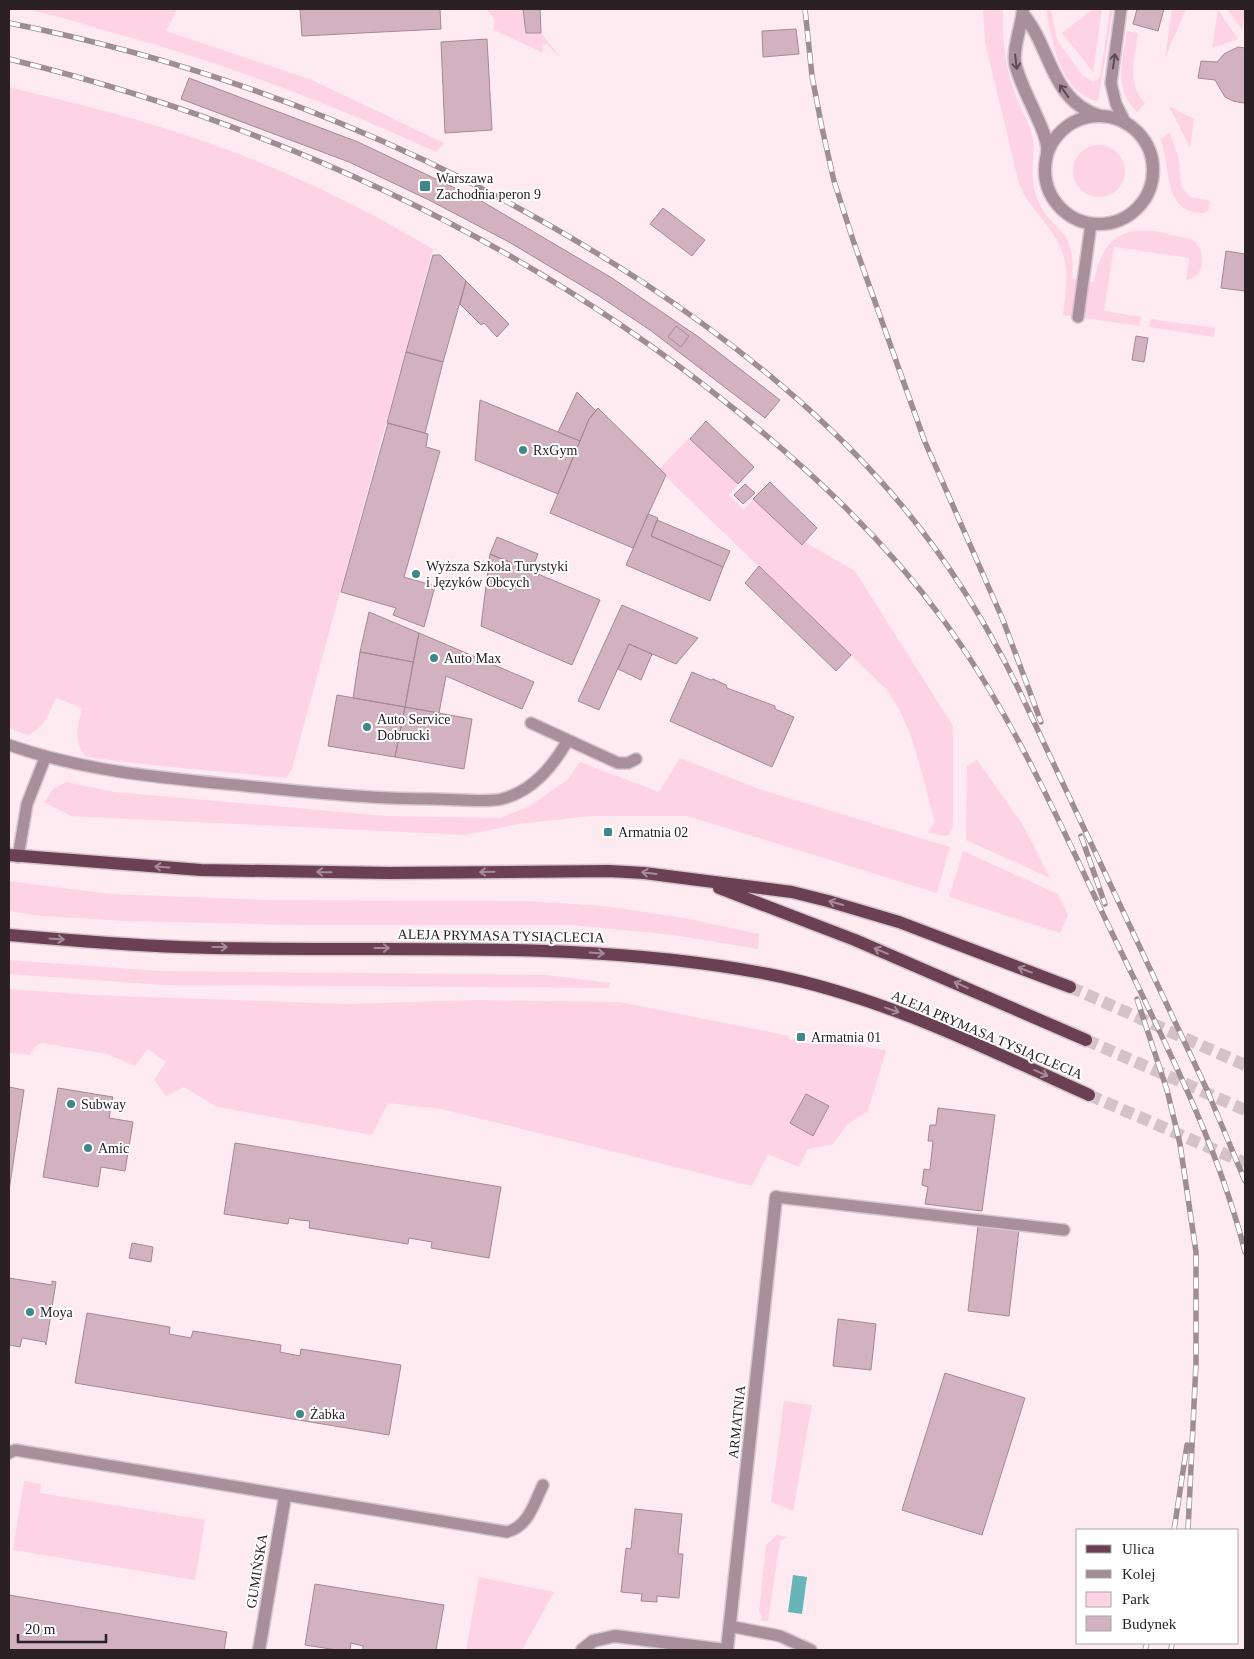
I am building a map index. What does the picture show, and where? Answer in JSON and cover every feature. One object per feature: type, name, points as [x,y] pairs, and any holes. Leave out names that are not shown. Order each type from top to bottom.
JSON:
[{"type":"main road","points":[[13,856],[201,870],[389,873],[644,872],[792,892],[828,901],[899,922],[1070,987]]},
{"type":"main road","points":[[698,880],[855,940],[1086,1040]]},
{"type":"main road","name":"ALEJA PRYMASA TYSIĄCLECIA","points":[[9,935],[181,947],[547,949],[657,957],[768,974],[812,984],[870,1002],[932,1025],[1089,1095]]},
{"type":"street","points":[[1023,11],[1034,27],[1052,70],[1066,94],[1088,112],[1126,124],[1136,131],[1149,151],[1152,164],[1150,188],[1141,204],[1127,216],[1116,222],[1091,224],[1070,216],[1054,201],[1046,180],[1047,140],[1025,93],[1016,63],[1015,50],[1023,11]]},
{"type":"street","points":[[1046,158],[1054,140],[1068,127],[1085,119],[1104,117]]},
{"type":"street","name":"ARMATNIA","points":[[726,1650],[776,1197]]},
{"type":"street","name":"GUMIŃSKA","points":[[259,1650],[285,1496]]},
{"type":"street","points":[[582,1650],[615,1636],[726,1650]]},
{"type":"lane","points":[[1121,9],[1111,83],[1116,104],[1126,124]]},
{"type":"lane","points":[[1078,317],[1091,224]]},
{"type":"lane","points":[[531,723],[618,763],[628,763],[636,759]]},
{"type":"lane","points":[[9,745],[45,758],[127,774],[386,799],[501,799],[526,789],[540,777],[556,761],[568,740]]},
{"type":"lane","points":[[13,856],[27,804],[45,758]]},
{"type":"lane","points":[[776,1197],[1064,1230]]},
{"type":"lane","points":[[9,1453],[15,1450],[507,1532],[518,1528],[526,1521],[543,1485]]},
{"type":"lane","points":[[729,1626],[780,1636],[811,1650]]},
{"type":"green space","points":[[22,9],[177,9],[166,31],[312,80],[444,143],[436,152],[357,117],[235,70],[66,19]]},
{"type":"green space","points":[[486,9],[540,9],[541,33],[560,57],[546,44],[542,46],[543,53],[494,30],[494,18]]},
{"type":"green space","points":[[983,9],[1003,9],[1004,42],[1009,75],[1031,130],[1034,150],[1033,179],[1036,195],[1041,208],[1066,238],[1072,261],[1072,279],[1094,282],[1103,253],[1110,243],[1119,236],[1130,232],[1142,230],[1156,231],[1189,239],[1194,241],[1201,251],[1202,264],[1200,270],[1197,275],[1186,280],[1189,258],[1114,247],[1104,311],[1141,317],[1140,326],[1063,315],[1066,276],[1064,257],[1052,232],[1022,192],[1019,184],[985,42]]},
{"type":"green space","points":[[1046,9],[1051,9],[1057,40],[1083,76],[1094,82],[1100,77],[1110,9],[1113,9],[1098,101],[1085,96],[1066,77],[1055,50]]},
{"type":"green space","points":[[1093,9],[1102,9],[1093,72],[1062,33]]},
{"type":"green space","points":[[1172,9],[1186,9],[1165,58]]},
{"type":"green space","points":[[1227,9],[1245,9],[1242,30]]},
{"type":"green space","points":[[1218,10],[1238,39],[1212,48]]},
{"type":"green space","points":[[1127,31],[1138,33],[1133,70],[1135,87],[1145,103],[1137,112],[1125,94],[1122,84],[1122,63]]},
{"type":"green space","points":[[9,87],[140,121],[245,156],[328,192],[381,219],[433,249],[292,769],[286,778],[86,757],[79,745],[77,733],[82,708],[56,698],[45,720],[38,729],[27,735],[9,728]]},
{"type":"green space","points":[[1169,106],[1194,119],[1190,148]]},
{"type":"green space","points":[[1170,133],[1178,156],[1182,188],[1190,197],[1210,201],[1209,209],[1204,213],[1190,211],[1174,197],[1170,186],[1164,149],[1160,139]]},
{"type":"green space","points":[[1099,145],[1109,147],[1117,153],[1123,161],[1125,171],[1123,181],[1117,189],[1109,195],[1099,197],[1089,195],[1081,189],[1075,181],[1073,171],[1075,161],[1081,153],[1089,147]]},
{"type":"green space","points":[[1151,319],[1215,328],[1214,337],[1149,327]]},
{"type":"green space","points":[[690,437],[738,484],[729,495],[744,510],[754,499],[791,534],[855,571],[953,726],[953,826],[949,835],[943,836],[928,832],[935,822],[916,753],[904,719],[886,689],[659,469]]},
{"type":"green space","points":[[680,758],[759,789],[950,847],[937,893],[687,816],[591,816],[518,824],[465,835],[71,816],[44,802],[53,789],[66,782],[114,792],[386,816],[500,818],[528,807],[567,780],[580,762],[659,792]]},
{"type":"green space","points":[[977,760],[1023,825],[1050,878],[966,840],[967,766]]},
{"type":"green space","points":[[963,851],[1058,894],[1068,915],[1060,933],[949,897]]},
{"type":"green space","points":[[9,881],[110,894],[267,900],[527,901],[605,906],[684,918],[759,934],[758,949],[673,935],[573,925],[304,925],[124,921],[41,916],[9,911]]},
{"type":"green space","points":[[9,960],[160,971],[547,975],[610,983],[609,988],[164,985],[9,974]]},
{"type":"green space","points":[[9,989],[91,995],[347,1004],[476,1000],[619,1002],[789,1036],[789,1039],[812,1044],[813,1040],[886,1050],[868,1111],[848,1124],[833,1144],[808,1149],[799,1167],[768,1154],[752,1186],[441,1109],[388,1103],[372,1135],[217,1107],[184,1087],[166,1096],[154,1080],[166,1062],[148,1049],[135,1066],[107,1054],[42,1043],[36,1046],[29,1055],[9,1053]]},
{"type":"green space","points":[[784,1401],[812,1405],[793,1511],[771,1502]]},
{"type":"green space","points":[[24,1481],[41,1484],[40,1493],[205,1520],[195,1580],[13,1550]]},
{"type":"green space","points":[[777,1535],[788,1537],[780,1541],[768,1621],[761,1621],[762,1616],[759,1612],[766,1545]]},
{"type":"green space","points":[[479,1577],[554,1592],[522,1650],[466,1650]]},
{"type":"water","points":[[793,1575],[807,1577],[802,1614],[788,1612]]},
{"type":"building","points":[[300,9],[440,9],[441,29],[302,36]]},
{"type":"building","points":[[523,9],[540,9],[541,33],[526,33]]},
{"type":"building","points":[[1137,9],[1164,9],[1158,31],[1133,24]]},
{"type":"building","points":[[796,29],[799,54],[763,57],[762,31]]},
{"type":"building","points":[[487,39],[492,130],[445,133],[441,42]]},
{"type":"building","points":[[1238,47],[1245,48],[1245,102],[1243,103],[1225,97],[1215,80],[1198,78],[1201,61],[1217,62],[1224,54]]},
{"type":"building","points":[[189,78],[358,142],[478,199],[612,278],[700,338],[780,400],[765,418],[650,330],[599,296],[509,242],[429,200],[349,162],[181,99]]},
{"type":"building","points":[[663,208],[705,240],[692,256],[650,224]]},
{"type":"building","points":[[1226,251],[1245,254],[1245,291],[1221,288]]},
{"type":"building","points":[[433,255],[440,255],[466,281],[443,362],[406,352]]},
{"type":"building","points":[[466,281],[509,324],[497,337],[484,323],[481,325],[460,304]]},
{"type":"building","points":[[676,326],[689,336],[681,347],[668,337]]},
{"type":"building","points":[[1136,336],[1148,338],[1144,362],[1132,360]]},
{"type":"building","points":[[406,352],[443,362],[425,433],[387,423]]},
{"type":"building","points":[[577,392],[596,411],[589,419],[580,441],[558,432]]},
{"type":"building","points":[[480,400],[580,441],[558,494],[475,460]]},
{"type":"building","points":[[598,408],[666,475],[633,548],[550,513],[589,419]]},
{"type":"building","points":[[706,421],[754,467],[738,484],[690,439]]},
{"type":"building","points":[[388,423],[428,434],[426,447],[440,451],[404,577],[435,586],[424,627],[393,615],[396,608],[341,592]]},
{"type":"building","points":[[770,482],[817,528],[802,545],[753,499]]},
{"type":"building","points":[[745,484],[755,493],[743,504],[734,495]]},
{"type":"building","points":[[648,514],[658,518],[651,536],[723,567],[710,601],[626,565]]},
{"type":"building","points":[[657,520],[730,551],[723,567],[651,536]]},
{"type":"building","points":[[497,537],[538,554],[531,571],[490,554]]},
{"type":"building","points":[[490,554],[600,600],[572,665],[481,626]]},
{"type":"building","points":[[759,566],[851,655],[836,671],[745,583]]},
{"type":"building","points":[[622,605],[698,638],[676,664],[629,644],[599,710],[578,701]]},
{"type":"building","points":[[369,612],[419,633],[413,662],[360,652]]},
{"type":"building","points":[[419,633],[534,682],[522,709],[446,676],[439,713],[405,707]]},
{"type":"building","points":[[629,644],[652,654],[641,680],[618,669]]},
{"type":"building","points":[[360,652],[413,662],[405,707],[353,698]]},
{"type":"building","points":[[692,672],[711,680],[713,679],[726,685],[727,688],[775,706],[775,709],[794,717],[772,767],[670,721]]},
{"type":"building","points":[[337,695],[405,707],[395,757],[328,746]]},
{"type":"building","points":[[405,707],[472,719],[464,769],[395,757]]},
{"type":"building","points":[[9,1087],[24,1090],[9,1191]]},
{"type":"building","name":"Amic","points":[[58,1088],[113,1097],[109,1118],[133,1122],[125,1171],[101,1167],[98,1187],[43,1177]]},
{"type":"building","points":[[806,1094],[829,1106],[813,1136],[790,1123]]},
{"type":"building","points":[[938,1108],[995,1115],[982,1211],[925,1204],[928,1187],[922,1185],[924,1169],[930,1170],[933,1141],[928,1141],[930,1125],[936,1125]]},
{"type":"building","points":[[235,1143],[501,1187],[489,1258],[431,1248],[432,1242],[409,1238],[408,1244],[309,1228],[310,1221],[289,1218],[288,1224],[224,1214]]},
{"type":"building","points":[[978,1226],[1019,1230],[1009,1316],[968,1311]]},
{"type":"building","points":[[132,1243],[153,1247],[151,1262],[129,1258]]},
{"type":"building","name":"Moya","points":[[9,1278],[52,1285],[52,1281],[56,1282],[46,1345],[45,1342],[22,1338],[20,1347],[9,1345]]},
{"type":"building","points":[[87,1313],[170,1327],[169,1334],[191,1338],[193,1331],[281,1345],[280,1352],[300,1356],[301,1349],[401,1365],[389,1435],[75,1383]]},
{"type":"building","points":[[838,1319],[876,1324],[871,1370],[833,1366]]},
{"type":"building","points":[[945,1373],[1025,1398],[982,1535],[902,1510]]},
{"type":"building","points":[[635,1509],[682,1514],[678,1554],[683,1554],[679,1598],[657,1596],[657,1602],[641,1601],[642,1594],[621,1592],[626,1548],[631,1549]]},
{"type":"building","points":[[315,1584],[444,1605],[436,1650],[363,1650],[363,1646],[351,1643],[350,1650],[337,1650],[305,1645]]},
{"type":"building","points":[[9,1595],[227,1632],[224,1650],[9,1650]]},
{"type":"tunnel","points":[[1070,987],[1245,1065]]},
{"type":"tunnel","points":[[1086,1040],[1245,1110]]},
{"type":"tunnel","points":[[1089,1095],[1245,1163]]},
{"type":"railway","points":[[805,9],[812,76],[822,128],[834,181],[854,243],[925,442],[1003,620],[1041,722]]},
{"type":"railway","points":[[9,23],[93,42],[176,65],[258,92],[339,123],[418,157],[571,237],[680,307],[782,386],[846,444],[876,475],[921,529],[952,572],[993,641],[1018,688],[1207,1090],[1245,1181]]},
{"type":"railway","points":[[9,59],[107,86],[204,117],[298,153],[391,194],[480,240],[568,290],[652,347],[733,408],[791,456],[846,508],[897,562],[944,621],[993,695],[1035,773],[1187,1090],[1219,1170],[1245,1252]]},
{"type":"railway","points":[[1081,836],[1105,904]]},
{"type":"railway","points":[[1137,999],[1167,1090],[1180,1144],[1196,1252],[1196,1363],[1188,1529]]},
{"type":"railway","points":[[1174,1529],[1187,1445]]},
{"type":"railway","points":[[1145,1650],[1147,1644]]},
{"type":"railway","points":[[1171,1650],[1172,1644]]},
{"type":"place","name":"Warszawa Zachodnia peron 9","points":[[425,186]]},
{"type":"place","name":"RxGym","points":[[523,450]]},
{"type":"place","name":"Wyższa Szkoła Turystyki i Języków Obcych","points":[[416,574]]},
{"type":"place","name":"Auto Max","points":[[434,658]]},
{"type":"place","name":"Auto Service Dobrucki","points":[[367,727]]},
{"type":"place","name":"Armatnia 02","points":[[608,832]]},
{"type":"place","name":"Armatnia 01","points":[[801,1037]]},
{"type":"place","name":"Subway","points":[[71,1104]]},
{"type":"place","name":"Amic","points":[[88,1148]]},
{"type":"place","name":"Moya","points":[[30,1312]]},
{"type":"place","name":"Żabka","points":[[300,1414]]}]
